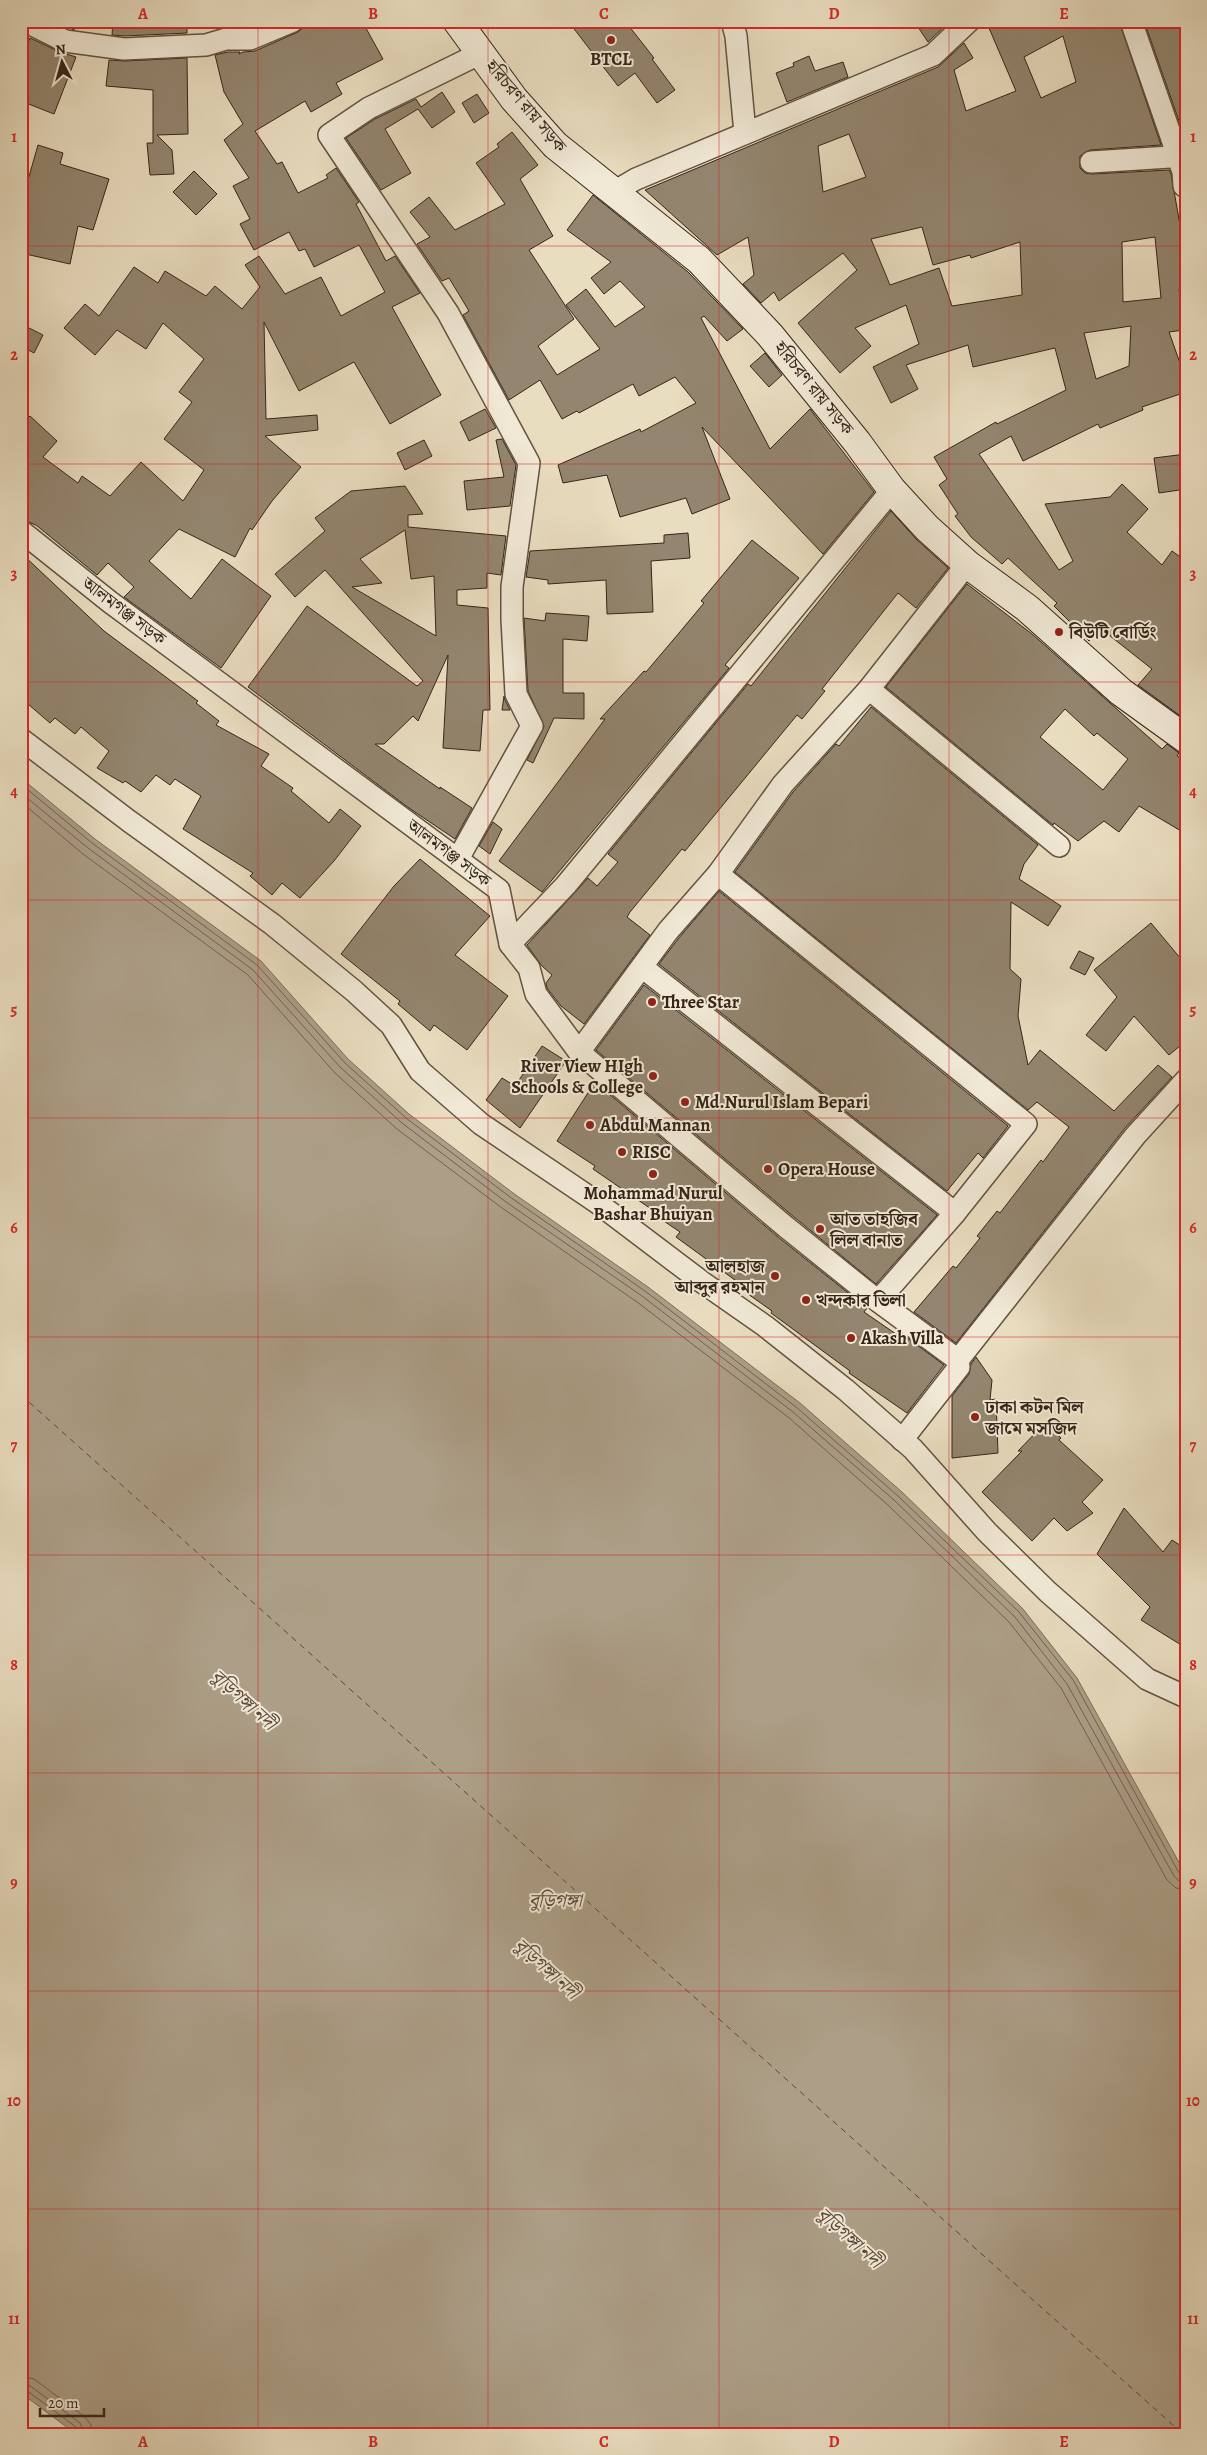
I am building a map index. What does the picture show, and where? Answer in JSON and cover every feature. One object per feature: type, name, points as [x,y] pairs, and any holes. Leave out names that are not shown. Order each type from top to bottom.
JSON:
[{"type":"main road","name":"হরিচরণ রায় সড়ক","points":[[457,21],[514,99],[555,146],[699,260],[770,335],[857,442],[892,490],[927,528],[967,564],[1027,608],[1121,692],[1186,739]]},
{"type":"street","points":[[25,21],[65,41],[124,49],[206,45],[226,39],[250,39],[293,21]]},
{"type":"street","points":[[732,21],[736,36],[745,133]]},
{"type":"street","points":[[612,192],[636,179],[932,55],[970,21]]},
{"type":"street","points":[[1131,21],[1181,155],[1184,186]]},
{"type":"street","points":[[458,859],[532,726],[516,694],[512,619],[512,587],[529,463],[448,313],[329,135],[369,108],[481,54]]},
{"type":"street","points":[[1091,162],[1181,155]]},
{"type":"street","points":[[510,944],[566,885],[892,490]]},
{"type":"street","name":"আলমগঞ্জ সড়ক","points":[[21,531],[110,602],[499,890],[510,944],[520,954],[529,968],[536,994],[579,1052],[786,1227],[878,1301],[958,1360]]},
{"type":"street","points":[[579,1052],[668,931],[718,874],[783,784],[869,690],[967,564]]},
{"type":"street","points":[[869,690],[1059,846]]},
{"type":"street","points":[[21,740],[272,924],[354,991],[391,1025],[420,1071],[482,1124],[595,1201],[702,1282],[765,1326],[846,1390],[902,1440],[987,1532],[1048,1592],[1147,1680],[1186,1697]]},
{"type":"street","points":[[718,874],[1026,1124],[955,1214],[878,1301]]},
{"type":"street","points":[[642,967],[955,1214]]},
{"type":"street","points":[[902,1440],[959,1367],[958,1360],[1135,1136],[1186,1080]]},
{"type":"water","name":"বুড়িগঙ্গা","points":[[21,778],[95,839],[261,961],[348,1059],[409,1114],[513,1193],[648,1287],[800,1403],[902,1492],[1023,1609],[1077,1678],[1186,1875],[1186,2434],[76,2434],[21,2393]]},
{"type":"building","points":[[53,21],[78,21],[74,30]]},
{"type":"building","points":[[113,21],[187,21],[187,33],[112,35]]},
{"type":"building","points":[[226,21],[243,21],[243,26],[225,27]]},
{"type":"building","points":[[305,21],[362,21],[383,59],[336,83],[342,94],[311,112],[305,101],[255,131],[277,164],[282,162],[298,193],[328,178],[326,175],[336,168],[359,202],[356,204],[386,261],[395,256],[420,293],[392,307],[441,395],[390,424],[354,362],[299,391],[264,322],[266,419],[317,415],[318,430],[265,436],[301,467],[272,501],[252,530],[250,528],[235,557],[179,529],[149,561],[191,599],[222,559],[271,596],[221,668],[124,597],[134,587],[108,563],[97,575],[36,525],[21,519],[21,425],[30,416],[57,441],[43,457],[78,483],[82,476],[110,496],[141,462],[183,501],[204,470],[164,439],[192,402],[179,392],[204,359],[163,323],[146,349],[117,330],[95,355],[64,328],[85,304],[99,316],[134,267],[158,283],[165,271],[206,296],[215,286],[242,309],[260,287],[245,265],[259,256],[285,294],[321,277],[341,316],[385,292],[359,245],[314,267],[305,249],[299,251],[289,232],[254,250],[240,224],[250,219],[233,186],[249,178],[224,140],[243,124],[224,92],[215,55],[228,52],[240,52],[239,54],[255,51],[298,32],[303,28]]},
{"type":"building","name":"BTCL","points":[[568,21],[625,21],[654,58],[652,59],[675,90],[657,103],[635,73],[618,86]]},
{"type":"building","points":[[914,21],[949,21],[949,22],[928,42]]},
{"type":"building","points":[[986,21],[1119,21],[1161,145],[1090,150],[1080,156],[1080,168],[1085,173],[1092,174],[1169,170],[1171,174],[1186,259],[1186,289],[1179,289],[1184,330],[1169,332],[1186,380],[1186,392],[1142,407],[1143,410],[1100,428],[1098,424],[1023,461],[1011,436],[979,454],[1059,570],[1073,561],[1045,504],[1110,497],[1122,484],[1148,509],[1127,532],[1162,565],[1172,551],[1186,561],[1186,720],[1138,685],[1152,669],[1100,628],[1089,641],[1054,606],[1057,603],[1008,558],[1002,564],[971,537],[955,516],[958,514],[939,485],[947,479],[934,457],[996,422],[997,424],[1066,390],[1055,348],[973,367],[968,345],[906,365],[918,389],[891,403],[873,367],[919,344],[906,305],[855,328],[871,346],[840,373],[798,323],[857,270],[843,253],[779,301],[774,292],[761,303],[743,284],[754,275],[748,237],[717,255],[645,190],[938,67],[964,43],[973,58],[954,70],[966,111],[1016,91]],"holes":[[[1063,36],[1076,82],[1041,98],[1024,57]],[[849,134],[866,177],[823,192],[818,146]],[[922,227],[933,265],[970,255],[971,258],[1020,242],[1022,295],[952,306],[939,268],[890,285],[871,239]],[[1155,237],[1161,298],[1123,302],[1122,242]],[[1131,326],[1129,366],[1096,379],[1084,333]]]},
{"type":"building","points":[[1144,21],[1182,21],[1186,30],[1186,141]]},
{"type":"building","points":[[30,38],[76,57],[54,114],[21,101],[21,44],[26,47]]},
{"type":"building","points":[[809,56],[815,71],[843,62],[848,77],[787,102],[776,73],[794,66],[793,63]]},
{"type":"building","points":[[187,58],[188,134],[157,135],[172,150],[174,174],[150,175],[147,143],[153,143],[153,90],[106,86],[109,60]]},
{"type":"building","points":[[442,92],[455,112],[432,128],[418,109],[385,129],[411,173],[381,190],[346,138],[375,119],[416,99],[421,107]]},
{"type":"building","points":[[477,94],[489,113],[474,123],[462,103]]},
{"type":"building","points":[[512,132],[538,165],[520,179],[553,236],[529,250],[574,319],[538,346],[557,375],[600,349],[566,305],[586,289],[615,327],[645,307],[620,281],[604,294],[591,278],[611,262],[567,230],[593,195],[688,272],[743,329],[727,341],[704,316],[701,318],[770,449],[810,409],[874,492],[823,554],[702,427],[730,499],[692,514],[686,498],[620,517],[607,475],[563,483],[558,465],[640,429],[641,432],[696,403],[675,377],[639,396],[633,384],[579,413],[577,411],[562,419],[540,380],[509,400],[463,315],[469,311],[449,278],[442,281],[417,244],[430,237],[410,212],[429,197],[455,230],[505,204],[476,163],[499,147],[497,144]]},
{"type":"building","points":[[38,145],[63,153],[60,164],[109,179],[93,230],[78,226],[70,264],[21,253],[21,185],[26,187]]},
{"type":"building","points":[[194,171],[217,194],[196,215],[173,192]]},
{"type":"building","points":[[21,324],[43,335],[34,353],[21,346]]},
{"type":"building","points":[[765,353],[782,375],[769,387],[750,366]]},
{"type":"building","points":[[485,409],[496,428],[469,441],[460,422]]},
{"type":"building","points":[[502,439],[516,465],[510,506],[467,510],[464,481],[504,477],[496,440]]},
{"type":"building","points":[[424,440],[432,456],[405,470],[397,453]]},
{"type":"building","points":[[1186,454],[1186,489],[1159,493],[1154,458]]},
{"type":"building","points":[[405,486],[423,514],[408,515],[408,527],[506,536],[501,575],[487,573],[487,588],[457,590],[457,605],[488,608],[490,710],[483,710],[480,751],[443,748],[448,655],[418,721],[413,716],[384,744],[375,744],[440,789],[440,787],[472,808],[455,839],[409,808],[248,687],[307,606],[417,686],[423,681],[325,570],[295,597],[275,574],[325,531],[315,518],[351,491]],"holes":[[[405,530],[411,579],[434,576],[436,636],[352,587],[382,583],[360,559]]]},
{"type":"building","points":[[891,511],[916,539],[948,568],[916,608],[898,593],[822,689],[825,691],[802,719],[797,715],[685,851],[682,849],[630,912],[627,917],[650,935],[584,1024],[561,1006],[547,988],[546,983],[552,975],[542,966],[527,945],[588,878],[597,886],[618,862],[608,854],[748,684],[751,686]]},
{"type":"building","points":[[688,533],[690,558],[651,561],[653,612],[607,614],[606,580],[548,584],[548,580],[526,577],[530,551],[664,543],[664,535]]},
{"type":"building","points":[[752,540],[799,578],[725,665],[729,668],[542,892],[499,861],[605,719],[600,719],[644,671],[646,672],[704,603],[701,601]]},
{"type":"building","points":[[21,553],[104,631],[198,701],[196,703],[219,721],[216,725],[269,754],[261,766],[293,788],[291,791],[329,823],[340,809],[361,826],[334,861],[300,898],[282,883],[272,895],[250,876],[253,873],[183,829],[201,796],[175,779],[170,785],[156,775],[141,792],[125,781],[123,783],[97,768],[109,751],[81,727],[75,734],[55,718],[50,723],[21,698]]},
{"type":"building","points":[[967,584],[1032,634],[1162,749],[1167,744],[1179,753],[1177,756],[1186,761],[1186,834],[1139,806],[1119,832],[1104,821],[1078,841],[1054,823],[1053,825],[886,687]],"holes":[[[1065,709],[1094,736],[1097,733],[1128,759],[1103,790],[1040,737]]]},
{"type":"building","points":[[546,613],[589,616],[587,641],[563,639],[563,693],[584,693],[584,719],[554,718],[533,763],[527,760],[544,726],[528,691],[524,618],[545,621]]},
{"type":"building","points":[[504,696],[505,700],[510,710],[502,710]]},
{"type":"building","points":[[871,707],[1038,845],[1024,864],[1019,879],[1061,906],[1048,926],[1011,902],[1010,969],[1021,979],[1018,1016],[1028,1065],[1040,1050],[1114,1111],[1158,1065],[1172,1077],[1125,1128],[956,1343],[914,1312],[953,1266],[956,1268],[980,1238],[977,1236],[997,1211],[1000,1213],[1041,1160],[1043,1162],[1069,1127],[1037,1102],[1028,1110],[735,872],[793,792],[836,744],[839,746]]},
{"type":"building","points":[[493,822],[502,829],[490,854],[479,846]]},
{"type":"building","points":[[420,859],[490,916],[455,955],[508,996],[467,1050],[434,1025],[430,1031],[398,1004],[400,1001],[341,954],[394,886]]},
{"type":"building","points":[[719,891],[1008,1126],[983,1158],[978,1153],[947,1191],[659,964]]},
{"type":"building","points":[[1151,923],[1186,965],[1186,1041],[1169,1055],[1134,1016],[1106,1051],[1086,1035],[1117,997],[1094,970]]},
{"type":"building","points":[[1079,951],[1094,958],[1085,975],[1070,968]]},
{"type":"building","points":[[644,985],[937,1215],[876,1284],[596,1050]]},
{"type":"building","points":[[542,1046],[566,1061],[520,1128],[486,1100],[502,1078],[515,1086]]},
{"type":"building","points":[[595,1082],[778,1237],[867,1308],[864,1312],[896,1334],[898,1331],[944,1365],[907,1413],[849,1373],[850,1371],[771,1313],[772,1311],[748,1294],[750,1291],[676,1237],[680,1232],[652,1213],[654,1211],[593,1169],[595,1166],[557,1141]]},
{"type":"building","name":"ঢাকা কটন মিল জামে মসজিদ","points":[[976,1357],[992,1380],[990,1400],[996,1399],[998,1453],[952,1458],[952,1396],[969,1374],[971,1364]]},
{"type":"building","points":[[1045,1423],[1061,1438],[1059,1440],[1103,1480],[1082,1502],[1093,1513],[1067,1531],[1054,1518],[1032,1541],[982,1492],[1022,1451],[1018,1451]]},
{"type":"building","points":[[1124,1508],[1163,1552],[1172,1540],[1186,1549],[1186,1648],[1141,1620],[1150,1607],[1097,1554]]},
{"type":"ferry route","points":[[21,1395],[1183,2434]]},
{"type":"place","name":"BTCL","points":[[611,40]]},
{"type":"place","name":"বিউটি বোর্ডিং","points":[[1059,632]]},
{"type":"place","name":"Three Star","points":[[652,1002]]},
{"type":"place","name":"River View HIgh Schools & College","points":[[653,1076]]},
{"type":"place","name":"Md.Nurul Islam Bepari","points":[[685,1102]]},
{"type":"place","name":"Abdul Mannan","points":[[590,1125]]},
{"type":"place","name":"RISC","points":[[622,1152]]},
{"type":"place","name":"Opera House","points":[[768,1169]]},
{"type":"place","name":"Mohammad Nurul Bashar Bhuiyan","points":[[653,1174]]},
{"type":"place","name":"আত তাহজিব লিল বানাত","points":[[820,1229]]},
{"type":"place","name":"আলহাজ আব্দুর রহমান","points":[[775,1276]]},
{"type":"place","name":"খন্দকার ভিলা","points":[[806,1300]]},
{"type":"place","name":"Akash Villa","points":[[851,1338]]},
{"type":"place","name":"ঢাকা কটন মিল জামে মসজিদ","points":[[975,1417]]},
{"type":"water label","name":"বুড়িগঙ্গা নদী","points":[[244,1699]]},
{"type":"water label","name":"বুড়িগঙ্গা নদী","points":[[547,1968]]},
{"type":"water label","name":"বুড়িগঙ্গা নদী","points":[[850,2237]]}]
